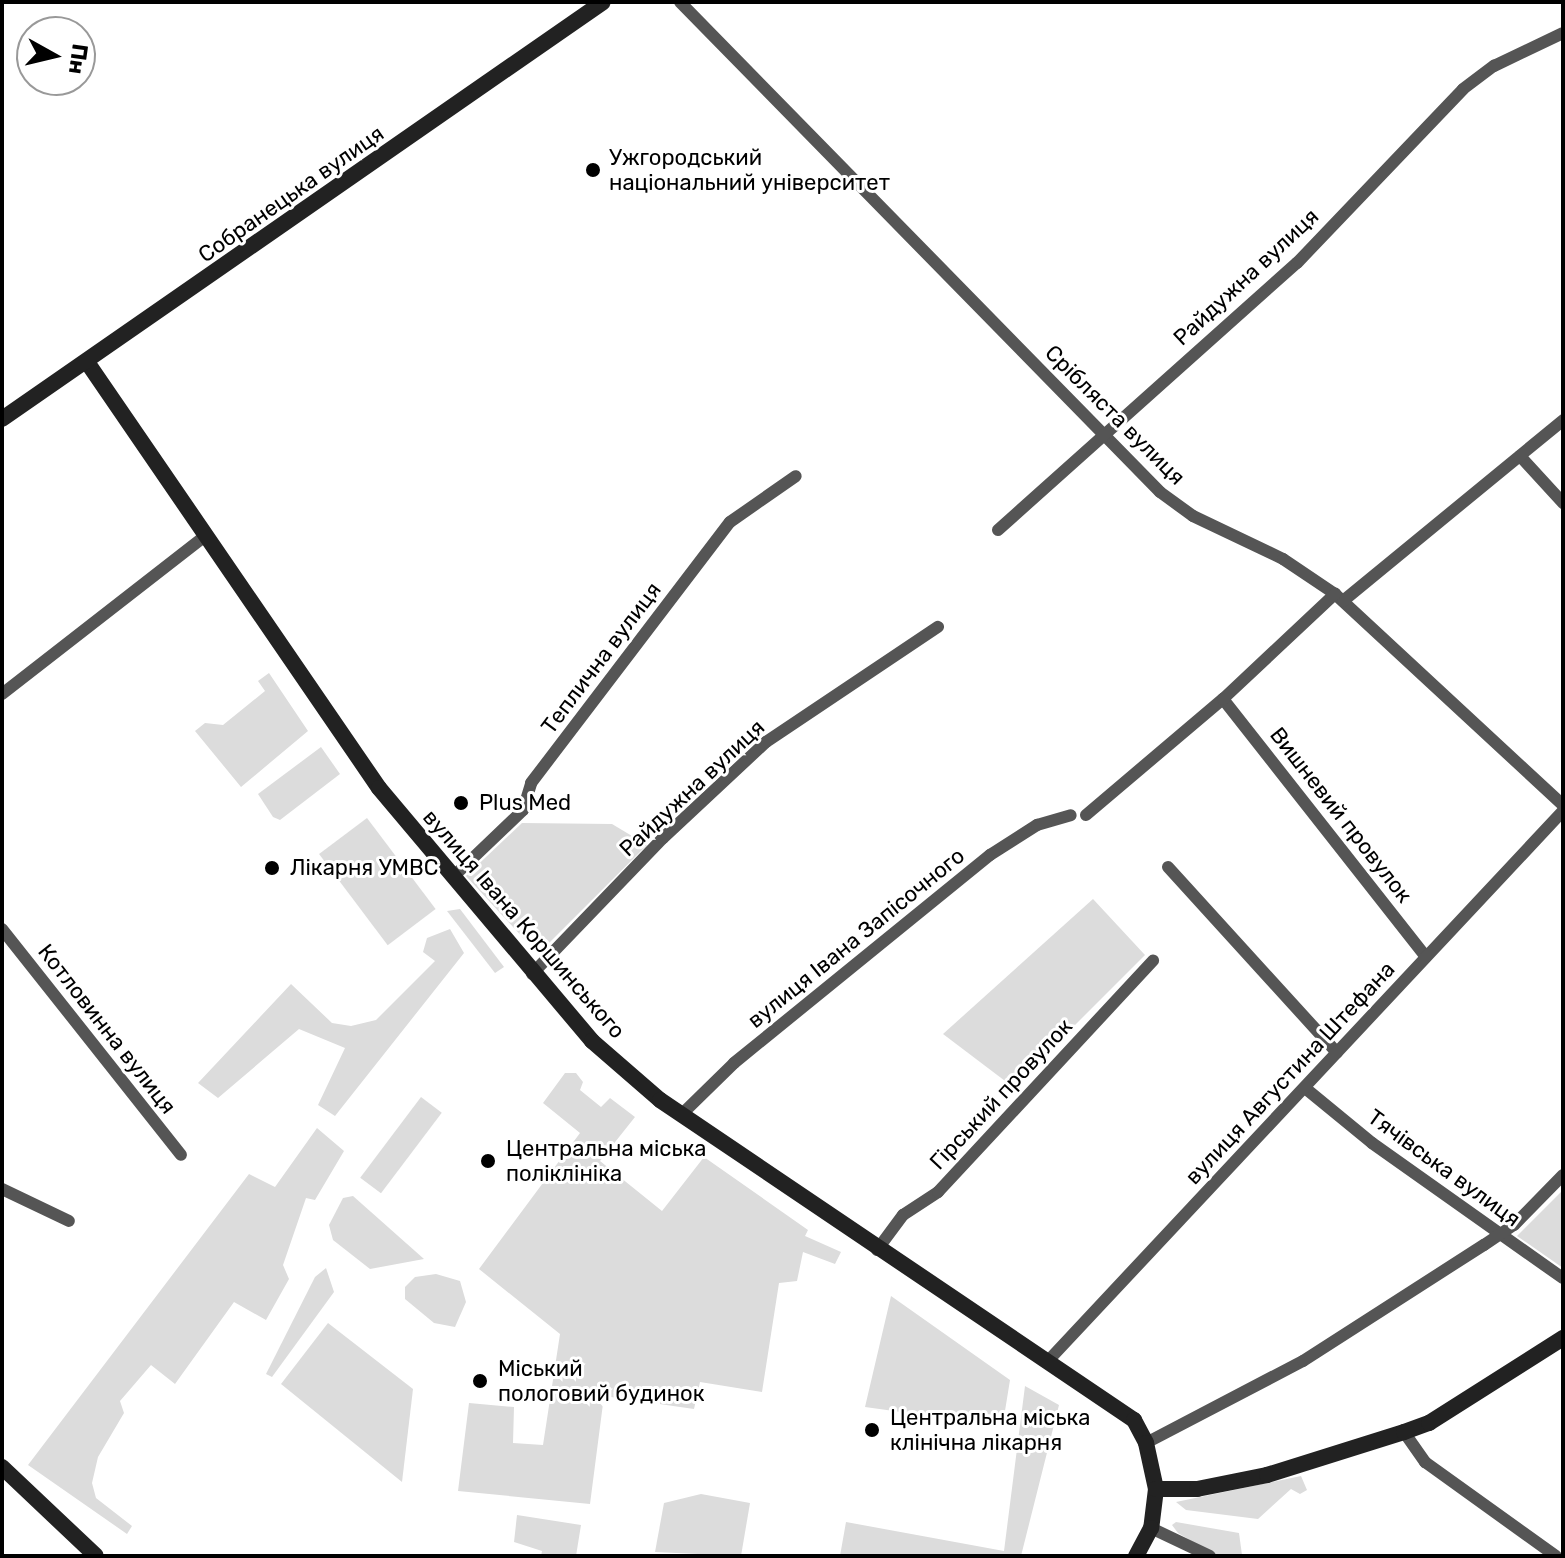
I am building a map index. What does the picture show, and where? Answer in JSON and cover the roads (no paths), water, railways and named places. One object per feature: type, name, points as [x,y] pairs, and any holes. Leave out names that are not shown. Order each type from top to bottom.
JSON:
[{"type":"street","name":"Собранецька вулиця","points":[[2,419],[603,2]]},
{"type":"street","name":"Срібляста вулиця","points":[[680,2],[1103,433],[1181,507],[1283,559],[1339,597],[1563,805]]},
{"type":"street","name":"Райдужна вулиця","points":[[998,530],[1103,433],[1297,263],[1463,89],[1494,66],[1563,33]]},
{"type":"street","name":"вулиця Івана Коршинського","points":[[87,362],[351,750],[532,974],[597,1046],[682,1114],[877,1250],[1117,1406],[1142,1431],[1146,1443],[1156,1489],[1151,1528]]},
{"type":"street","points":[[1086,815],[1339,597],[1563,420]]},
{"type":"street","points":[[1520,456],[1563,503]]},
{"type":"street","name":"Теплична вулиця","points":[[453,877],[523,810],[531,783],[730,522],[796,476]]},
{"type":"street","points":[[2,694],[206,535]]},
{"type":"street","name":"Райдужна вулиця","points":[[532,974],[663,838],[766,742],[938,627]]},
{"type":"street","name":"Вишневий провулок","points":[[1223,699],[1426,957]]},
{"type":"street","name":"вулиця Августина Штефана","points":[[1047,1362],[1563,811]]},
{"type":"street","name":"вулиця Івана Запісочного","points":[[682,1114],[734,1063],[990,855],[1037,825],[1071,815]]},
{"type":"street","points":[[1168,867],[1337,1053]]},
{"type":"street","name":"Котловинна вулиця","points":[[2,929],[181,1155]]},
{"type":"street","name":"Гірський провулок","points":[[877,1250],[903,1215],[938,1192],[1153,961]]},
{"type":"street","name":"Тячівська вулиця","points":[[1305,1088],[1372,1143],[1563,1278]]},
{"type":"street","points":[[1146,1443],[1303,1361],[1500,1234],[1563,1175]]},
{"type":"street","points":[[2,1189],[69,1221]]},
{"type":"street","points":[[1156,1489],[1197,1489],[1267,1475],[1429,1423],[1563,1338]]},
{"type":"street","points":[[1404,1432],[1425,1462],[1556,1556]]},
{"type":"street","points":[[2,1467],[96,1556]]},
{"type":"street","points":[[1136,1556],[1151,1528],[1210,1556]]},
{"type":"place","name":"Ужгородський національний університет","points":[[593,170]]},
{"type":"place","name":"Plus Med","points":[[461,803]]},
{"type":"place","name":"Лікарня УМВС","points":[[272,868]]},
{"type":"place","name":"Центральна міська поліклініка","points":[[488,1161]]},
{"type":"place","name":"Міський пологовий будинок","points":[[480,1381]]},
{"type":"place","name":"Центральна міська клінічна лікарня","points":[[872,1430]]}]
